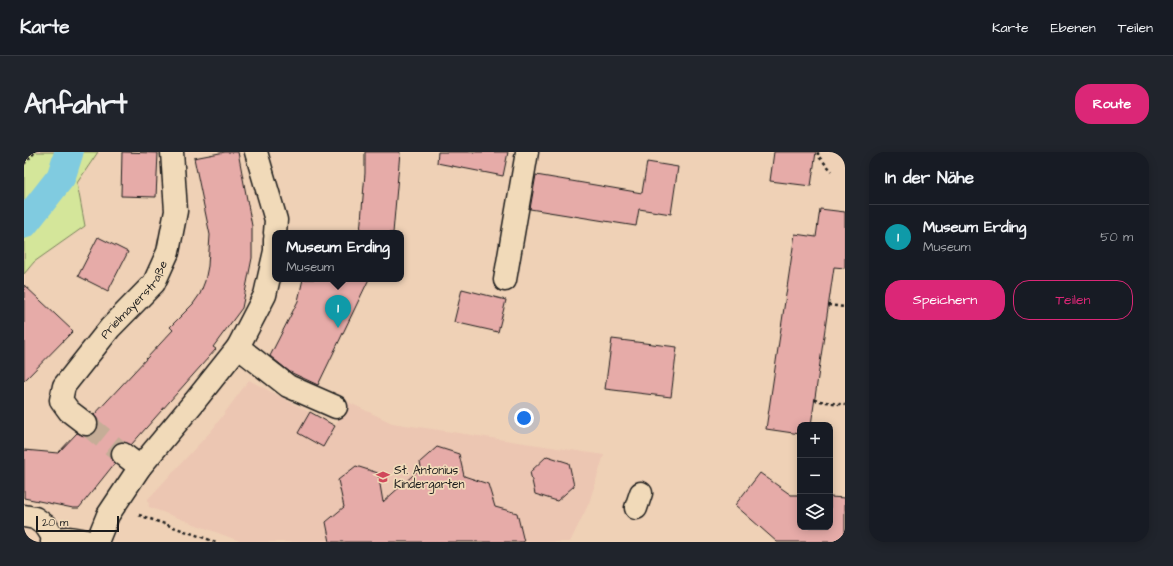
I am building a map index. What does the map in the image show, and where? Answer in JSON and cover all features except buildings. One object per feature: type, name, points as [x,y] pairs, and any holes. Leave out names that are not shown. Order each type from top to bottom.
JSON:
[{"type":"street","name":"Prielmayerstraße","points":[[86,424],[68,411],[61,400],[64,386],[110,328],[154,283],[168,252],[176,211],[172,152]]},
{"type":"street","points":[[256,152],[276,220],[275,230]]},
{"type":"street","points":[[505,280],[527,152]]},
{"type":"street","points":[[97,542],[108,515],[140,467],[238,347],[265,295],[272,264]]},
{"type":"street","points":[[238,347],[288,386],[336,407]]},
{"type":"street","points":[[123,454],[140,467]]},
{"type":"street","points":[[24,516],[35,518],[46,526],[54,541],[72,538],[90,542]]},
{"type":"path","points":[[24,164],[35,152]]},
{"type":"path","points":[[818,152],[818,156],[832,171]]},
{"type":"path","points":[[828,305],[845,307]]},
{"type":"path","points":[[814,400],[845,405]]},
{"type":"path","points":[[108,515],[138,515],[216,542]]},
{"type":"shaded area","name":"St. Antonius Kindergarten","points":[[249,380],[335,426],[348,402],[392,423],[604,455],[589,503],[570,542],[242,542],[149,507],[148,499],[212,430]]},
{"type":"green space","points":[[24,152],[98,152],[77,183],[85,226],[34,262],[24,274]]},
{"type":"waterway","points":[[24,224],[61,177],[69,152]]},
{"type":"tunnel","points":[[86,424],[123,454]]},
{"type":"place","name":"Museum Erding","points":[[338,328]]},
{"type":"place","name":"St. Antonius Kindergarten","points":[[383,477]]}]
